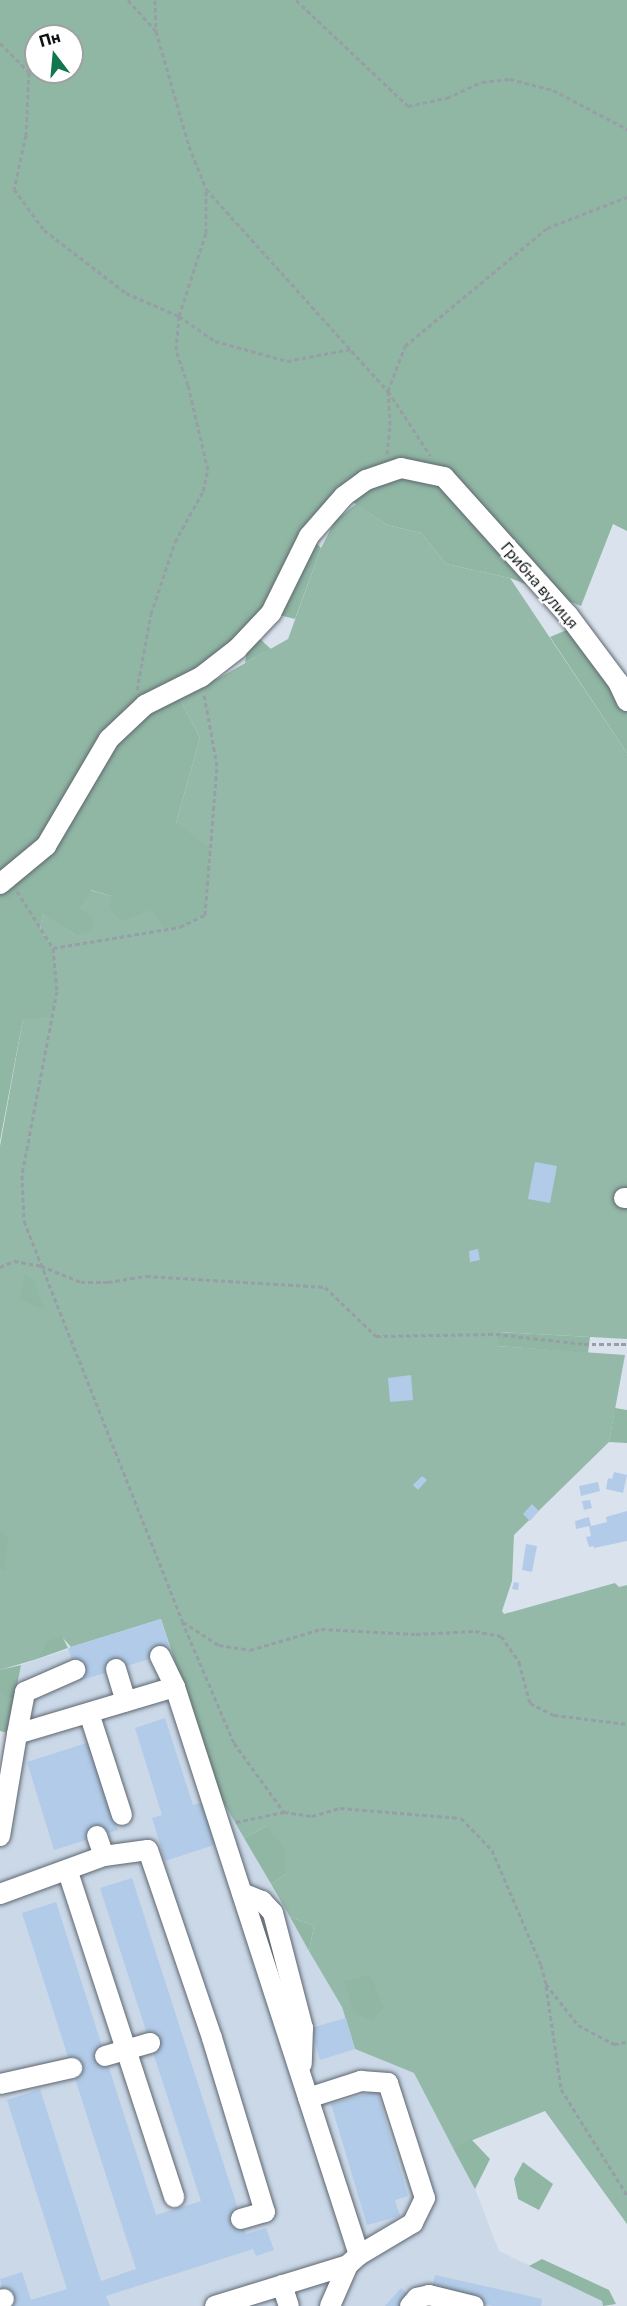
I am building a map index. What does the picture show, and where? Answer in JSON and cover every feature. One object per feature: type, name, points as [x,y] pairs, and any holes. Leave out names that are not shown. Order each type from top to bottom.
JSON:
[{"type":"street","points":[[4,881],[46,846],[109,739],[145,705],[201,677],[237,649],[271,613],[309,536],[344,496],[366,480],[401,468],[444,477]]},
{"type":"street","name":"Грибна вулиця","points":[[444,477],[568,615],[618,682],[627,701]]},
{"type":"street","points":[[160,1656],[175,1687],[302,2079],[353,2260],[330,2306]]},
{"type":"street","points":[[116,1669],[126,1702]]},
{"type":"street","points":[[0,1836],[25,1692],[75,1670]]},
{"type":"street","points":[[17,1734],[175,1687]]},
{"type":"street","points":[[89,1713],[122,1815]]},
{"type":"street","points":[[97,1836],[104,1857]]},
{"type":"street","points":[[0,1894],[68,1872],[104,1857],[148,1850],[212,2038],[265,2212],[242,2219]]},
{"type":"street","points":[[68,1872],[174,2197]]},
{"type":"street","points":[[105,2056],[150,2043]]},
{"type":"street","points":[[0,2084],[72,2068]]},
{"type":"street","points":[[215,2306],[353,2260],[413,2223],[425,2198],[388,2083],[361,2081],[308,2098]]},
{"type":"street","points":[[282,2285],[289,2306]]},
{"type":"street","points":[[419,2297],[429,2295],[474,2306]]},
{"type":"path","points":[[128,0],[156,31]]},
{"type":"path","points":[[155,0],[156,31],[189,147],[206,189],[388,391],[444,477]]},
{"type":"path","points":[[296,0],[408,106],[447,98],[482,82],[510,79],[553,90],[627,129]]},
{"type":"path","points":[[0,43],[29,72],[26,135],[14,189],[44,230],[126,293],[179,316],[215,341],[287,361],[351,349]]},
{"type":"path","points":[[134,716],[151,614],[175,542],[203,491],[208,470],[188,385],[176,350],[179,316],[206,233],[206,189]]},
{"type":"path","points":[[379,476],[387,453],[390,425],[388,391],[405,346],[547,228],[627,197]]},
{"type":"path","points":[[53,948],[180,927],[205,915],[217,766],[201,677]]},
{"type":"path","points":[[4,881],[53,948],[57,991],[22,1175],[24,1221],[182,1621],[234,1743],[284,1812]]},
{"type":"path","points":[[0,1267],[14,1261],[40,1266],[81,1282],[108,1282],[146,1276],[326,1287],[376,1336],[496,1334],[584,1344],[627,1344]]},
{"type":"path","points":[[182,1621],[219,1645],[250,1650],[321,1629],[416,1635],[476,1631],[501,1636],[519,1662],[530,1703],[554,1715],[627,1724]]},
{"type":"path","points":[[219,1825],[284,1812],[312,1816],[340,1808],[460,1818],[492,1850],[542,1965],[561,2089],[627,2195]]},
{"type":"path","points":[[546,1984],[578,2025],[614,2044],[627,2042]]},
{"type":"shaded area","points":[[161,1619],[218,1793],[342,2007],[355,2049],[414,2073],[475,2189],[499,2251],[602,2301],[603,2306],[0,2306],[0,1773],[21,1665]]},
{"type":"green space","points":[[0,0],[627,0],[627,531],[613,524],[581,606],[510,578],[446,564],[421,533],[387,525],[345,497],[310,536],[321,548],[295,619],[271,613],[174,688],[200,738],[176,823],[210,848],[205,915],[180,927],[165,929],[151,910],[121,921],[109,908],[111,896],[91,890],[81,909],[94,918],[92,930],[75,935],[43,914],[40,929],[53,948],[57,991],[51,1017],[23,1019],[0,1141]]},
{"type":"green space","points":[[356,504],[387,525],[421,533],[446,564],[510,578],[627,753],[627,1339],[499,1332],[497,1346],[625,1355],[609,1442],[514,1535],[512,1581],[502,1611],[504,1614],[615,1583],[619,1587],[627,1585],[627,2224],[545,2111],[453,2148],[414,2073],[355,2049],[342,2007],[309,1951],[314,1926],[290,1917],[271,1884],[286,1874],[267,1826],[244,1838],[218,1793],[161,1619],[71,1647],[62,1637],[46,1644],[37,1659],[0,1670],[0,1146],[23,1019],[53,948],[40,929],[43,913],[75,935],[81,909],[90,890],[111,896],[176,823],[200,738],[175,690],[201,677],[217,679],[288,639],[321,548],[335,521]]},
{"type":"green space","points":[[576,626],[627,701],[627,753],[550,637]]},
{"type":"green space","points":[[260,639],[271,649],[245,663],[247,651]]},
{"type":"green space","points":[[24,1274],[34,1279],[44,1310],[20,1299]]},
{"type":"green space","points":[[498,1332],[590,1337],[588,1353],[497,1346]]},
{"type":"green space","points":[[615,1408],[627,1410],[627,1443],[609,1442]]},
{"type":"green space","points":[[0,1531],[8,1537],[5,1571],[0,1569]]},
{"type":"green space","points":[[62,1636],[68,1648],[37,1659],[47,1641]]},
{"type":"green space","points":[[21,1665],[14,1701],[0,1692],[0,1670]]},
{"type":"green space","points":[[0,1690],[14,1701],[8,1733],[0,1731]]},
{"type":"green space","points":[[267,1826],[286,1851],[286,1874],[271,1884],[244,1838]]},
{"type":"green space","points":[[290,1917],[314,1926],[309,1951]]},
{"type":"green space","points":[[370,1975],[384,2008],[372,2020],[354,2013],[344,1981]]},
{"type":"green space","points":[[471,2139],[490,2159],[475,2189],[453,2148]]},
{"type":"green space","points":[[523,2162],[553,2184],[539,2210],[518,2199],[514,2179]]},
{"type":"green space","points":[[542,2259],[609,2290],[616,2304],[603,2306],[602,2301],[529,2266]]},
{"type":"building","points":[[535,1162],[557,1166],[550,1203],[528,1199]]},
{"type":"building","points":[[478,1249],[480,1260],[470,1262],[469,1251]]},
{"type":"building","points":[[411,1375],[413,1400],[390,1402],[388,1378]]},
{"type":"building","points":[[614,1472],[627,1475],[623,1493],[606,1489],[608,1478],[612,1479]]},
{"type":"building","points":[[422,1476],[427,1480],[418,1490],[413,1485]]},
{"type":"building","points":[[598,1482],[600,1491],[581,1496],[579,1486]]},
{"type":"building","points":[[590,1500],[592,1508],[584,1510],[582,1501]]},
{"type":"building","points":[[532,1504],[539,1511],[530,1521],[523,1514]]},
{"type":"building","points":[[627,1511],[627,1541],[589,1547],[586,1537],[591,1536],[589,1526],[576,1529],[575,1521],[589,1517],[591,1526],[607,1522],[606,1517]]},
{"type":"building","points":[[526,1544],[537,1546],[532,1572],[522,1570]]},
{"type":"building","points":[[514,1582],[519,1583],[518,1590],[512,1589]]},
{"type":"building","points":[[161,1619],[171,1652],[79,1681],[68,1648]]},
{"type":"building","points":[[165,1718],[193,1805],[204,1802],[217,1844],[165,1861],[152,1818],[162,1815],[135,1728]]},
{"type":"building","points":[[90,1742],[118,1830],[54,1850],[27,1762]]},
{"type":"building","points":[[132,1878],[246,2234],[266,2228],[274,2250],[256,2256],[253,2249],[106,2296],[110,2306],[6,2306],[0,2279],[22,2272],[31,2300],[67,2289],[7,2100],[40,2089],[101,2281],[136,2269],[22,1913],[56,1902],[156,2215],[201,2201],[100,1888]]},
{"type":"building","points":[[346,2018],[355,2049],[320,2060],[311,2028]]},
{"type":"building","points":[[377,2091],[408,2196],[395,2200],[400,2216],[367,2225],[331,2104]]},
{"type":"building","points":[[435,2275],[542,2299],[541,2306],[493,2306],[431,2292]]},
{"type":"building","points":[[401,2288],[413,2299],[407,2306],[385,2306]]}]
